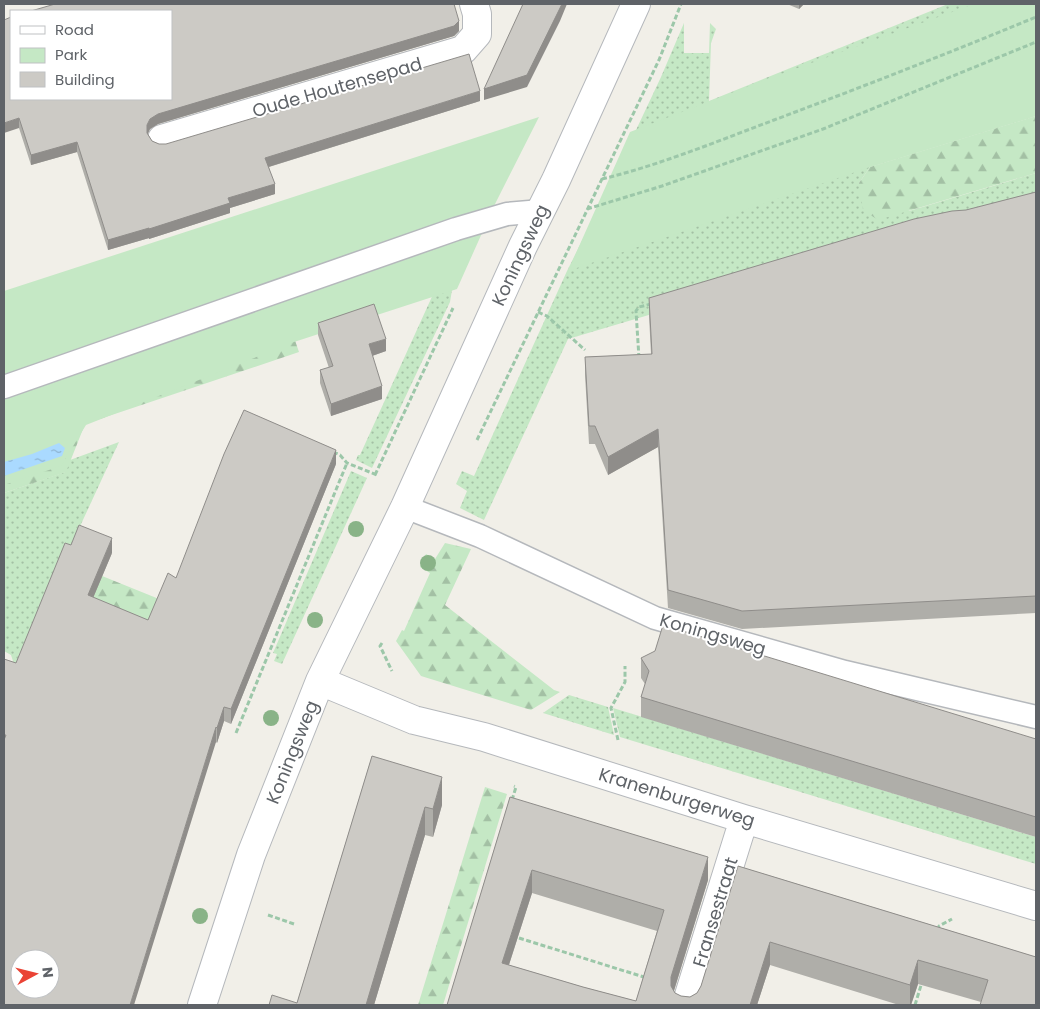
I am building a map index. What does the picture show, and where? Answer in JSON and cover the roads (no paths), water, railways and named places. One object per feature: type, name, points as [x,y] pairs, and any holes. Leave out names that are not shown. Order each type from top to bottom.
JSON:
[{"type":"street","name":"Oude Houtensepad","points":[[162,139],[463,50],[477,34],[477,14],[474,4]]},
{"type":"street","name":"Koningsweg","points":[[202,1005],[251,855],[320,681],[405,507],[636,4]]},
{"type":"street","name":"Kranenburgerweg","points":[[320,681],[414,720],[484,738],[1036,906]]},
{"type":"street","name":"Fransestraat","points":[[688,998],[744,818]]},
{"type":"lane","points":[[4,386],[456,229],[507,214],[541,211]]},
{"type":"lane","name":"Koningsweg","points":[[405,507],[480,536],[655,618],[845,672],[1036,717]]},
{"type":"water","points":[[59,443],[65,448],[62,456],[4,476],[4,462],[32,454]]}]
